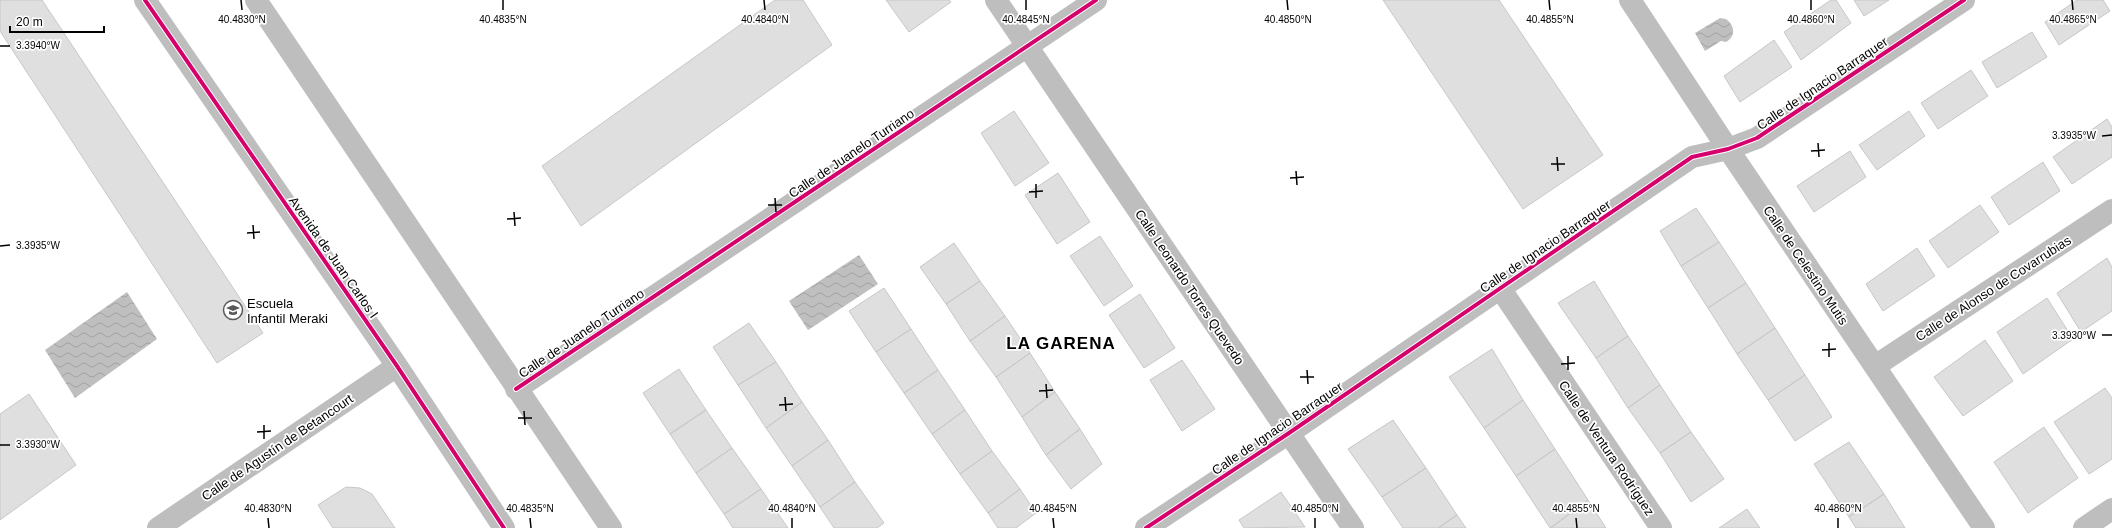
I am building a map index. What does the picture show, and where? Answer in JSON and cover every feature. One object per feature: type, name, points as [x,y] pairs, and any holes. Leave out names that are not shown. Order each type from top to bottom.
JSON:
[{"type":"street","name":"Avenida de Juan Carlos I","points":[[145,0],[397,366],[504,528]]},
{"type":"street","points":[[256,0],[516,389],[611,528]]},
{"type":"street","name":"Calle Leonardo Torres Quevedo","points":[[996,0],[1353,528]]},
{"type":"street","name":"Calle de Juanelo Turriano","points":[[516,389],[1096,0]]},
{"type":"street","name":"Calle de Celestino Mutis","points":[[1630,0],[1728,149],[1984,528]]},
{"type":"street","name":"Calle de Ignacio Barraquer","points":[[1146,528],[1289,433],[1692,157],[1728,149],[1757,138],[1964,0]]},
{"type":"street","name":"Calle de Alonso de Covarrubias","points":[[1875,366],[2112,210]]},
{"type":"street","name":"Calle de Ventura Rodríguez","points":[[1500,288],[1662,528]]},
{"type":"street","name":"Calle de Agustín de Betancourt","points":[[158,528],[397,366]]},
{"type":"street","points":[[2084,528],[2112,509]]},
{"type":"water","points":[[1720,18],[1726,19],[1729,22],[1733,28],[1733,34],[1726,42],[1721,41],[1705,51],[1695,33]]},
{"type":"water","points":[[859,255],[878,284],[808,330],[789,301]]},
{"type":"water","points":[[127,292],[157,339],[75,398],[45,350]]},
{"type":"building","points":[[0,0],[42,0],[263,333],[217,363],[0,31]]},
{"type":"building","points":[[775,0],[803,0],[832,45],[581,226],[542,166]]},
{"type":"building","points":[[886,0],[949,0],[951,2],[909,32]]},
{"type":"building","points":[[1383,0],[1499,0],[1603,155],[1523,209]]},
{"type":"building","points":[[1831,0],[1836,0],[1851,23],[1801,60],[1784,32]]},
{"type":"building","points":[[1854,0],[1889,0],[1864,16]]},
{"type":"building","points":[[2077,0],[2103,0],[2110,11],[2059,45],[2045,22]]},
{"type":"building","points":[[2032,32],[2047,57],[1997,88],[1982,62]]},
{"type":"building","points":[[1774,40],[1792,67],[1740,102],[1724,76]]},
{"type":"building","points":[[1971,70],[1988,96],[1938,129],[1921,103]]},
{"type":"building","points":[[1014,111],[1049,163],[1015,186],[981,133]]},
{"type":"building","points":[[1909,111],[1925,136],[1877,170],[1859,145]]},
{"type":"building","points":[[2107,119],[2112,127],[2112,157],[2072,184],[2053,157]]},
{"type":"building","points":[[1850,151],[1866,177],[1814,212],[1797,186]]},
{"type":"building","points":[[2043,162],[2060,191],[2009,225],[1991,197]]},
{"type":"building","points":[[1058,173],[1090,222],[1057,244],[1025,195]]},
{"type":"building","points":[[1980,205],[1999,232],[1948,268],[1929,241]]},
{"type":"building","points":[[1696,208],[1719,242],[1681,266],[1660,231]]},
{"type":"building","points":[[1100,236],[1133,286],[1104,306],[1070,256]]},
{"type":"building","points":[[1719,242],[1746,283],[1708,308],[1681,266]]},
{"type":"building","points":[[954,243],[980,281],[946,304],[920,267]]},
{"type":"building","points":[[1917,248],[1935,276],[1883,311],[1866,284]]},
{"type":"building","points":[[2107,258],[2112,267],[2112,311],[2081,332],[2057,293]]},
{"type":"building","points":[[980,281],[1005,316],[970,341],[946,304]]},
{"type":"building","points":[[1594,281],[1628,336],[1596,358],[1558,303]]},
{"type":"building","points":[[1746,283],[1775,328],[1737,354],[1708,308]]},
{"type":"building","points":[[884,288],[911,329],[876,352],[849,311]]},
{"type":"building","points":[[1140,294],[1175,348],[1144,368],[1109,315]]},
{"type":"building","points":[[2047,298],[2073,339],[2023,374],[1997,332]]},
{"type":"building","points":[[1005,316],[1030,353],[996,377],[970,341]]},
{"type":"building","points":[[749,323],[776,362],[738,385],[713,347]]},
{"type":"building","points":[[1775,328],[1805,375],[1768,400],[1737,354]]},
{"type":"building","points":[[911,329],[938,370],[904,393],[876,352]]},
{"type":"building","points":[[1628,336],[1660,385],[1628,408],[1596,358]]},
{"type":"building","points":[[1985,340],[2013,381],[1963,416],[1934,377]]},
{"type":"building","points":[[1492,349],[1523,400],[1484,428],[1449,377]]},
{"type":"building","points":[[1030,353],[1055,392],[1022,417],[996,377]]},
{"type":"building","points":[[1182,360],[1215,409],[1182,431],[1150,380]]},
{"type":"building","points":[[776,362],[802,402],[766,428],[738,385]]},
{"type":"building","points":[[679,369],[706,410],[670,434],[643,393]]},
{"type":"building","points":[[938,370],[965,410],[932,434],[904,393]]},
{"type":"building","points":[[1805,375],[1832,417],[1795,441],[1768,400]]},
{"type":"building","points":[[1660,385],[1691,432],[1660,453],[1628,408]]},
{"type":"building","points":[[2105,388],[2112,398],[2112,459],[2089,474],[2054,422]]},
{"type":"building","points":[[1055,392],[1080,429],[1046,455],[1022,417]]},
{"type":"building","points":[[29,394],[76,465],[0,520],[0,414]]},
{"type":"building","points":[[1523,400],[1555,449],[1516,476],[1484,428]]},
{"type":"building","points":[[802,402],[828,440],[792,466],[766,428]]},
{"type":"building","points":[[706,410],[732,448],[696,473],[670,434]]},
{"type":"building","points":[[965,410],[992,451],[960,474],[932,434]]},
{"type":"building","points":[[1393,420],[1426,468],[1382,497],[1348,449]]},
{"type":"building","points":[[2044,427],[2078,478],[2028,513],[1994,462]]},
{"type":"building","points":[[1080,429],[1102,464],[1071,489],[1046,455]]},
{"type":"building","points":[[1691,432],[1724,479],[1691,502],[1660,453]]},
{"type":"building","points":[[828,440],[855,482],[820,507],[792,466]]},
{"type":"building","points":[[1849,442],[1884,494],[1849,517],[1814,464]]},
{"type":"building","points":[[732,448],[761,489],[724,514],[696,473]]},
{"type":"building","points":[[1555,449],[1588,500],[1550,528],[1516,476]]},
{"type":"building","points":[[992,451],[1020,489],[988,513],[960,474]]},
{"type":"building","points":[[1426,468],[1457,515],[1438,528],[1403,528],[1382,497]]},
{"type":"building","points":[[855,482],[884,523],[877,528],[834,528],[820,507]]},
{"type":"building","points":[[346,487],[360,488],[372,494],[395,528],[333,528],[318,505]]},
{"type":"building","points":[[761,489],[788,528],[733,528],[724,514]]},
{"type":"building","points":[[1020,489],[1036,513],[1016,528],[998,528],[988,513]]},
{"type":"building","points":[[1281,492],[1305,527],[1244,528],[1239,520]]},
{"type":"building","points":[[1884,494],[1905,528],[1856,528],[1849,517]]},
{"type":"building","points":[[1588,500],[1606,528],[1551,528]]},
{"type":"building","points":[[1747,509],[1760,528],[1719,528]]},
{"type":"building","points":[[1457,515],[1466,528],[1438,528]]},
{"type":"cycle path","points":[[145,0],[397,366],[504,528]]},
{"type":"cycle path","points":[[516,389],[1096,0]]},
{"type":"cycle path","points":[[1146,528],[1289,433],[1692,157],[1728,149],[1757,138],[1964,0]]},
{"type":"place","name":"Escuela Infantil Meraki","points":[[233,310]]},
{"type":"district","name":"LA GARENA","points":[[1061,343]]}]
